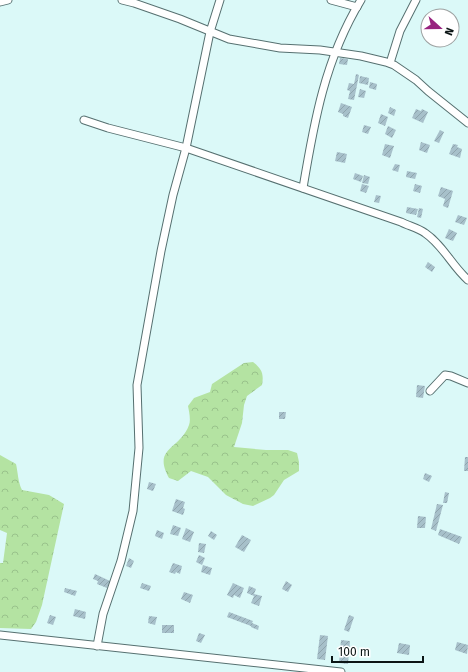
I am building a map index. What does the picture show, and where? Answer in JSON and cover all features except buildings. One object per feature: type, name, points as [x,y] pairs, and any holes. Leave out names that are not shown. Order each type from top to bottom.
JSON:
[{"type":"street","points":[[0,2],[8,0]]},
{"type":"street","points":[[122,0],[180,19],[229,39],[280,48],[334,52],[361,56],[390,63],[416,80],[468,123]]},
{"type":"street","points":[[97,646],[103,614],[121,561],[133,511],[139,448],[137,385],[140,364],[149,324],[170,209],[186,148],[210,32],[220,0]]},
{"type":"street","points":[[331,0],[357,7]]},
{"type":"street","points":[[303,188],[319,106],[334,52],[361,0]]},
{"type":"street","points":[[390,63],[400,31],[416,0]]},
{"type":"street","points":[[84,120],[108,128],[186,148],[401,222],[422,231],[428,236],[468,280]]},
{"type":"street","points":[[430,391],[445,375],[468,383]]},
{"type":"street","points":[[0,635],[340,672]]},
{"type":"green space","points":[[253,362],[262,372],[262,385],[247,396],[244,405],[242,423],[234,447],[266,450],[288,450],[297,453],[299,471],[284,480],[274,495],[253,506],[243,504],[226,495],[208,477],[191,471],[178,481],[169,478],[164,460],[165,454],[185,433],[190,423],[188,406],[194,398],[210,392],[212,384],[244,363]]},
{"type":"green space","points":[[0,455],[16,464],[22,490],[49,495],[64,504],[42,605],[36,622],[31,629],[0,628],[0,563],[3,563],[7,533],[0,530]]}]
